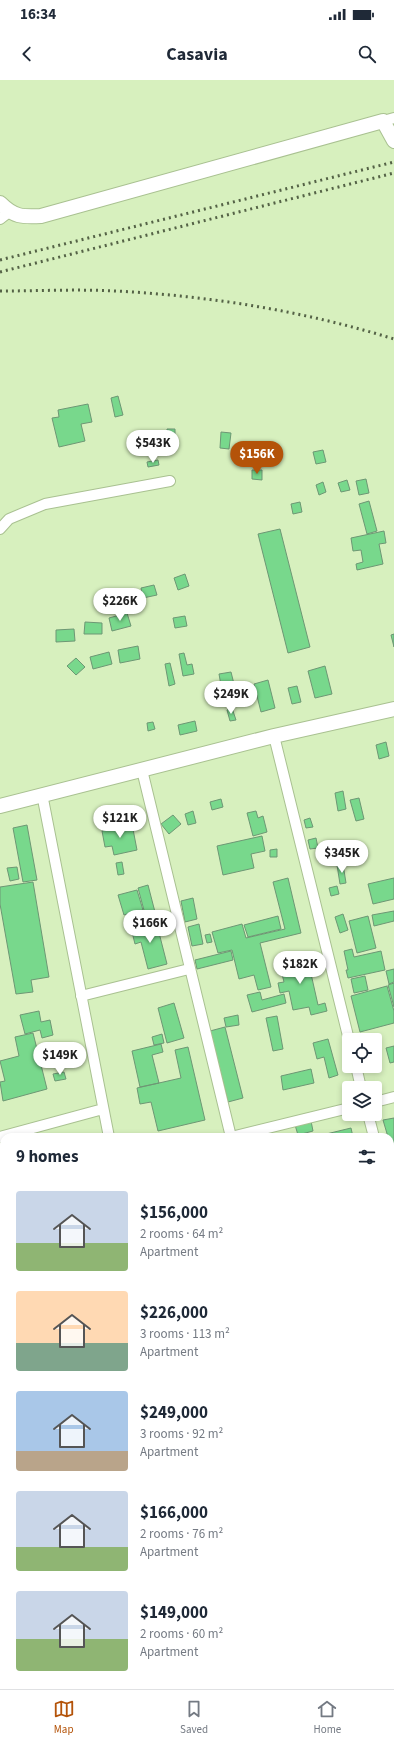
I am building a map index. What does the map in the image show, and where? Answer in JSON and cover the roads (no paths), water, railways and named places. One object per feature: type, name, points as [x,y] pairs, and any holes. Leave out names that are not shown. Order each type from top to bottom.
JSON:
[{"type":"main road","points":[[3,211],[24,217],[41,216],[388,120],[394,141]]},
{"type":"main road","points":[[0,806],[42,794],[274,736],[394,710]]},
{"type":"street","points":[[0,529],[9,519],[45,504],[170,482]]},
{"type":"street","points":[[274,736],[347,1033]]},
{"type":"street","points":[[142,770],[189,969],[230,1133]]},
{"type":"street","points":[[42,794],[108,1133]]},
{"type":"street","points":[[81,996],[189,969]]},
{"type":"street","points":[[382,1100],[394,1097]]},
{"type":"street","points":[[15,1133],[103,1110]]},
{"type":"street","points":[[247,1133],[342,1110]]},
{"type":"street","points":[[370,1121],[373,1133]]},
{"type":"railway","points":[[0,260],[394,162]]},
{"type":"railway","points":[[0,272],[394,173]]},
{"type":"railway","points":[[0,291],[101,290],[151,293],[222,301],[326,320],[394,339]]}]
